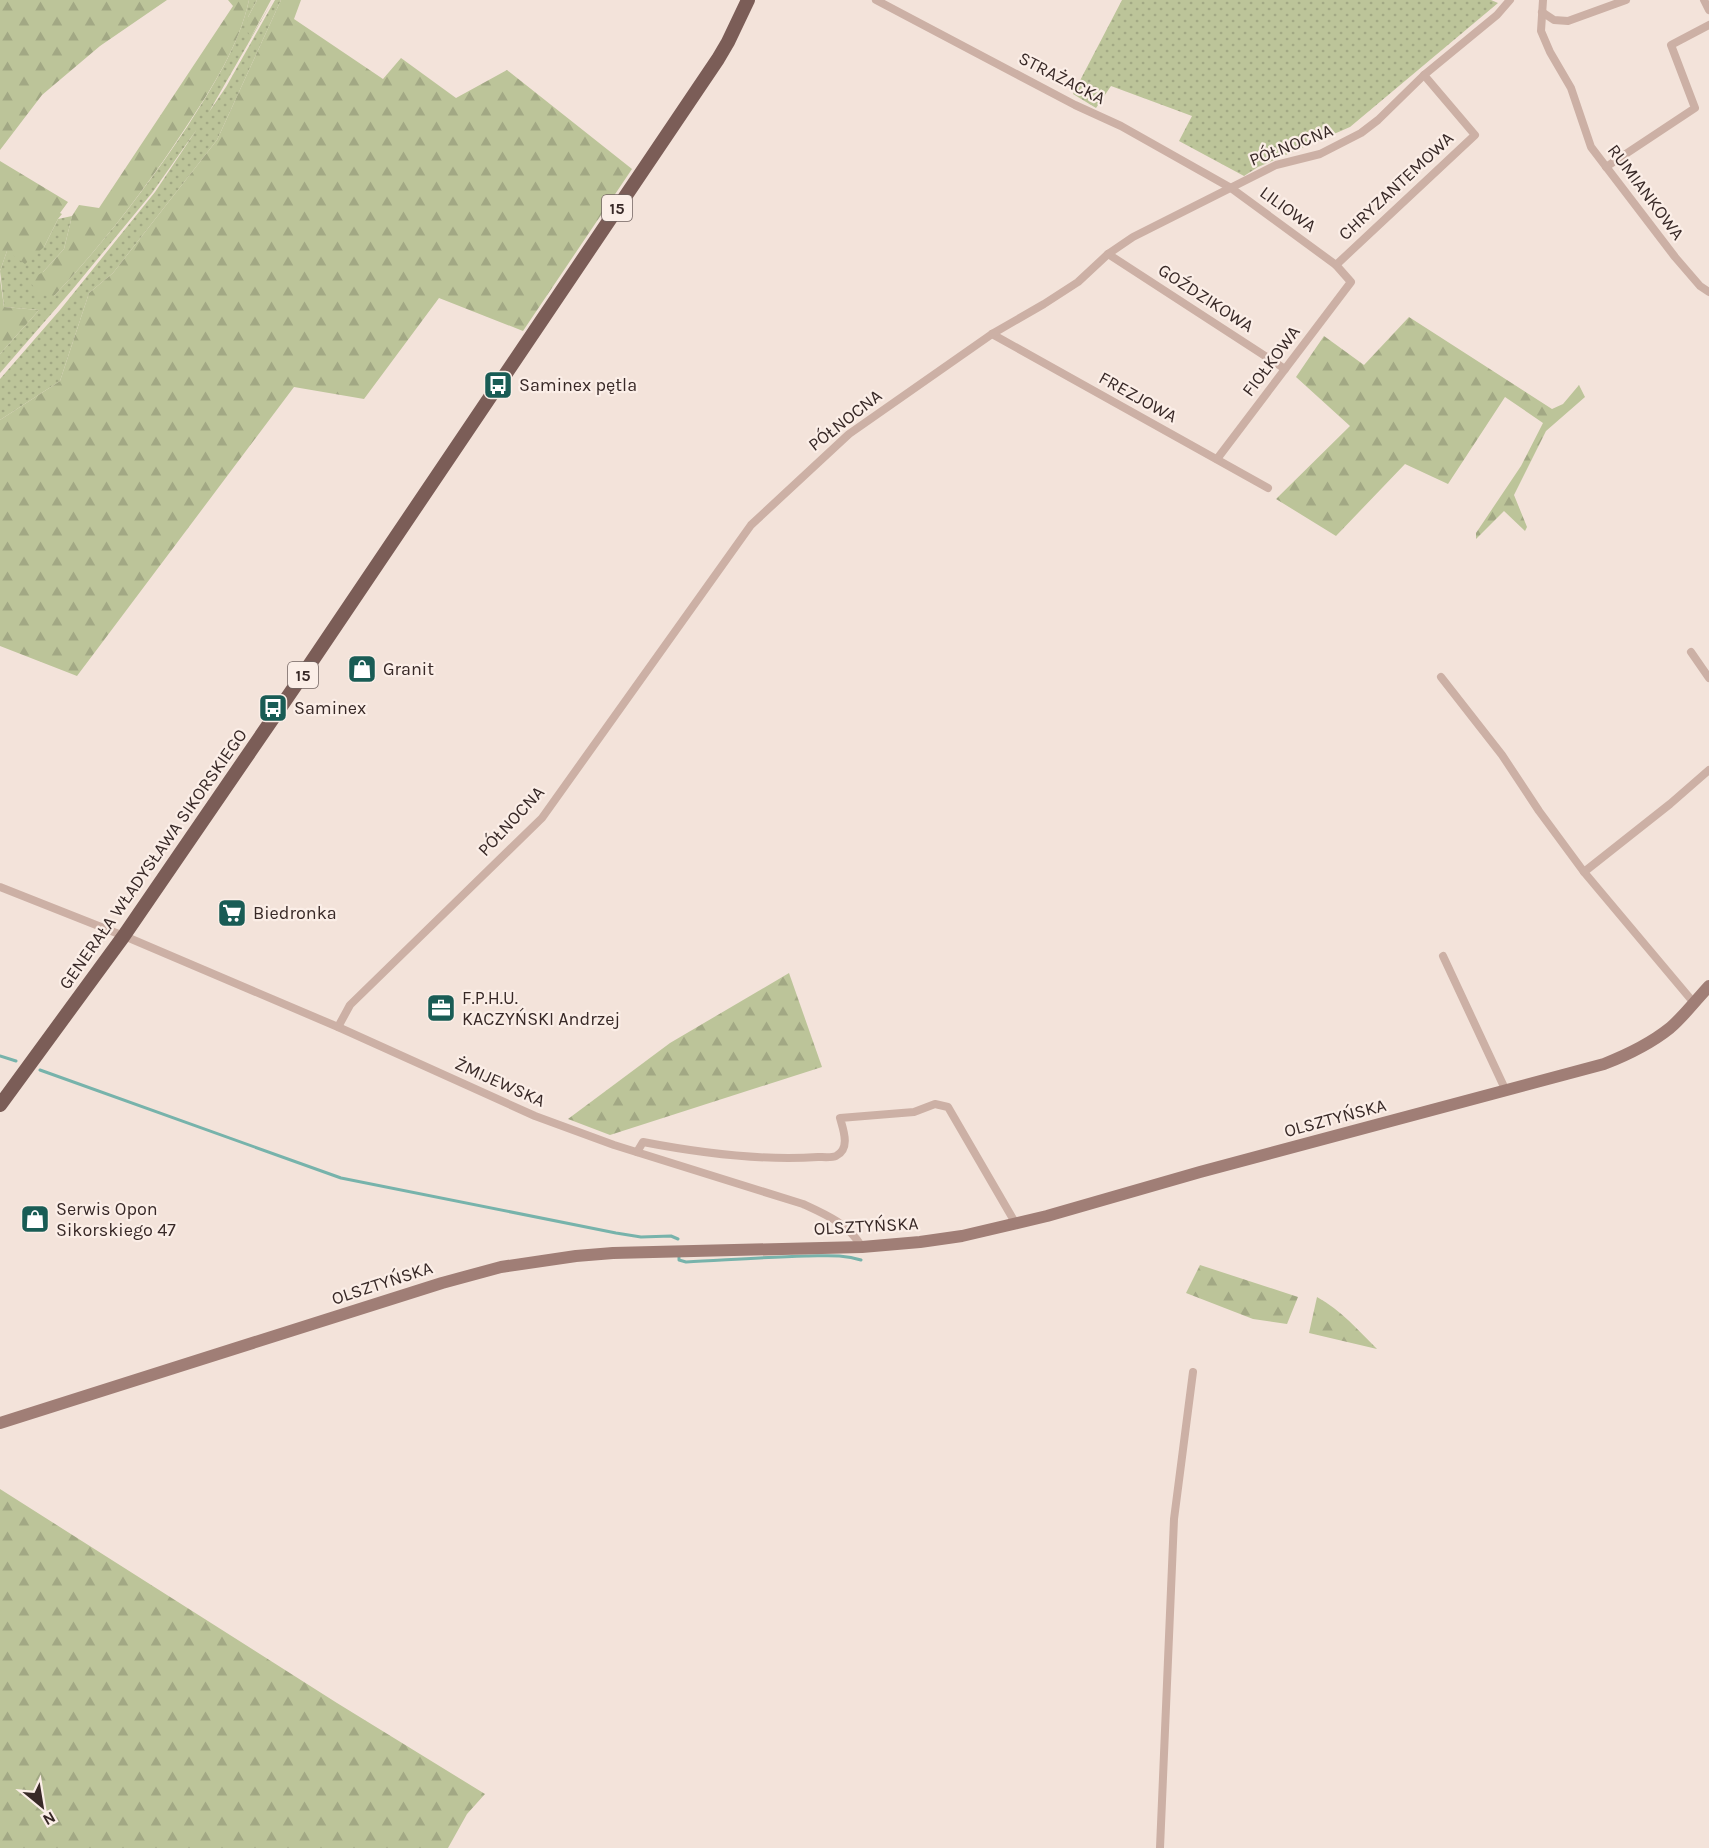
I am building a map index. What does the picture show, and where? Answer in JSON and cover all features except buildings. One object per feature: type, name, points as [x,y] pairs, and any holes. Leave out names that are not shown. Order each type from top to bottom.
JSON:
[{"type":"main road","name":"GENERAŁA WŁADYSŁAWA SIKORSKIEGO","points":[[0,1105],[123,937],[310,664],[718,59],[748,0]]},
{"type":"street","name":"STRAŻACKA","points":[[876,0],[1075,105],[1107,118],[1231,188]]},
{"type":"street","name":"PÓŁNOCNA","points":[[338,1027],[350,1005],[542,818],[744,535],[760,516],[858,426],[992,334],[1078,282],[1108,254],[1133,237],[1276,165],[1320,154],[1361,133],[1378,120],[1424,75],[1497,15],[1510,0]]},
{"type":"street","name":"RUMIANKOWA","points":[[1543,0],[1541,31],[1550,52],[1571,88],[1592,147],[1675,257],[1700,286],[1709,292]]},
{"type":"street","points":[[1542,12],[1554,20],[1568,21],[1626,0]]},
{"type":"street","points":[[1704,0],[1709,10]]},
{"type":"street","points":[[1606,167],[1695,108],[1671,45],[1709,25]]},
{"type":"street","name":"CHRYZANTEMOWA","points":[[1336,265],[1475,135],[1424,75]]},
{"type":"street","name":"LILIOWA","points":[[1231,188],[1336,265],[1351,282]]},
{"type":"street","name":"GOŹDZIKOWA","points":[[1108,254],[1286,369]]},
{"type":"street","name":"FIOŁKOWA","points":[[1217,459],[1351,282]]},
{"type":"street","name":"FREZJOWA","points":[[992,334],[1268,488]]},
{"type":"street","points":[[1691,652],[1709,678]]},
{"type":"street","points":[[1441,677],[1502,754],[1539,811],[1584,872],[1694,1003]]},
{"type":"street","points":[[1584,872],[1709,770]]},
{"type":"street","name":"ŻMIJEWSKA","points":[[0,887],[338,1027],[535,1116],[637,1152],[803,1204],[846,1226],[862,1247]]},
{"type":"street","points":[[1443,956],[1506,1090]]},
{"type":"street","name":"OLSZTYŃSKA","points":[[0,1423],[442,1283],[501,1267],[613,1253],[862,1247],[962,1236],[1016,1224],[1200,1172],[1604,1064],[1651,1042],[1672,1026],[1709,986]]},
{"type":"street","points":[[637,1152],[643,1142],[746,1156],[803,1158],[836,1156],[843,1150],[846,1140],[840,1118],[914,1112],[935,1104],[948,1107],[1016,1224]]},
{"type":"street","points":[[1161,1848],[1174,1519],[1193,1372]]},
{"type":"green space","points":[[0,0],[167,0],[100,46],[42,95],[0,150]]},
{"type":"green space","points":[[228,0],[249,0],[232,50],[196,112],[140,193],[90,256],[54,296],[39,295],[29,280],[43,272],[64,249],[72,216],[79,205],[99,208],[233,6]]},
{"type":"green space","points":[[249,0],[257,0],[248,17],[251,37],[273,0],[209,112],[226,87],[275,0],[281,0],[217,140],[113,273],[89,293],[60,381],[0,420],[0,379],[60,310],[155,192],[197,129],[152,193],[0,373],[0,354],[39,310],[4,307],[0,271],[7,251],[44,247],[58,219],[72,216],[64,249],[43,272],[54,296],[124,215],[187,127],[232,50]]},
{"type":"green space","points":[[257,0],[271,0],[251,37],[246,29],[248,17]]},
{"type":"green space","points":[[281,0],[301,0],[294,19],[383,79],[401,58],[456,98],[507,70],[632,169],[523,331],[439,298],[364,399],[294,387],[77,676],[0,646],[0,420],[60,381],[89,293],[113,273],[217,140]]},
{"type":"green space","points":[[1122,0],[1491,0],[1498,3],[1350,127],[1258,167],[1244,176],[1179,141],[1192,116],[1111,86],[1096,108],[1073,94]]},
{"type":"green space","points":[[0,161],[68,202],[60,213],[62,214],[44,247],[25,264],[7,251],[0,271]]},
{"type":"green space","points":[[0,278],[4,307],[39,310],[0,354]]},
{"type":"green space","points":[[1409,317],[1552,409],[1563,404],[1579,385],[1585,397],[1546,431],[1514,495],[1527,527],[1525,531],[1504,511],[1476,539],[1476,533],[1521,466],[1543,423],[1505,397],[1448,484],[1405,464],[1336,536],[1276,499],[1350,426],[1296,377],[1324,336],[1364,365]]},
{"type":"green space","points":[[789,973],[822,1067],[610,1135],[568,1119],[670,1043]]},
{"type":"green space","points":[[1200,1265],[1298,1297],[1287,1324],[1253,1319],[1186,1293]]},
{"type":"green space","points":[[1317,1297],[1342,1314],[1377,1349],[1309,1333]]},
{"type":"green space","points":[[0,1489],[485,1794],[467,1814],[448,1848],[0,1848]]},
{"type":"waterway","points":[[0,1056],[16,1061]]},
{"type":"waterway","points":[[40,1070],[341,1178],[616,1233],[641,1237],[671,1236],[678,1239]]},
{"type":"waterway","points":[[679,1257],[679,1260],[686,1262],[827,1256],[861,1260]]},
{"type":"place","name":"Saminex pętla","points":[[498,385]]},
{"type":"place","name":"Granit","points":[[362,669]]},
{"type":"place","name":"Saminex","points":[[273,708]]},
{"type":"place","name":"Biedronka","points":[[232,913]]},
{"type":"place","name":"F.P.H.U. KACZYŃSKI Andrzej","points":[[441,1008]]},
{"type":"place","name":"Serwis Opon Sikorskiego 47","points":[[35,1219]]}]
